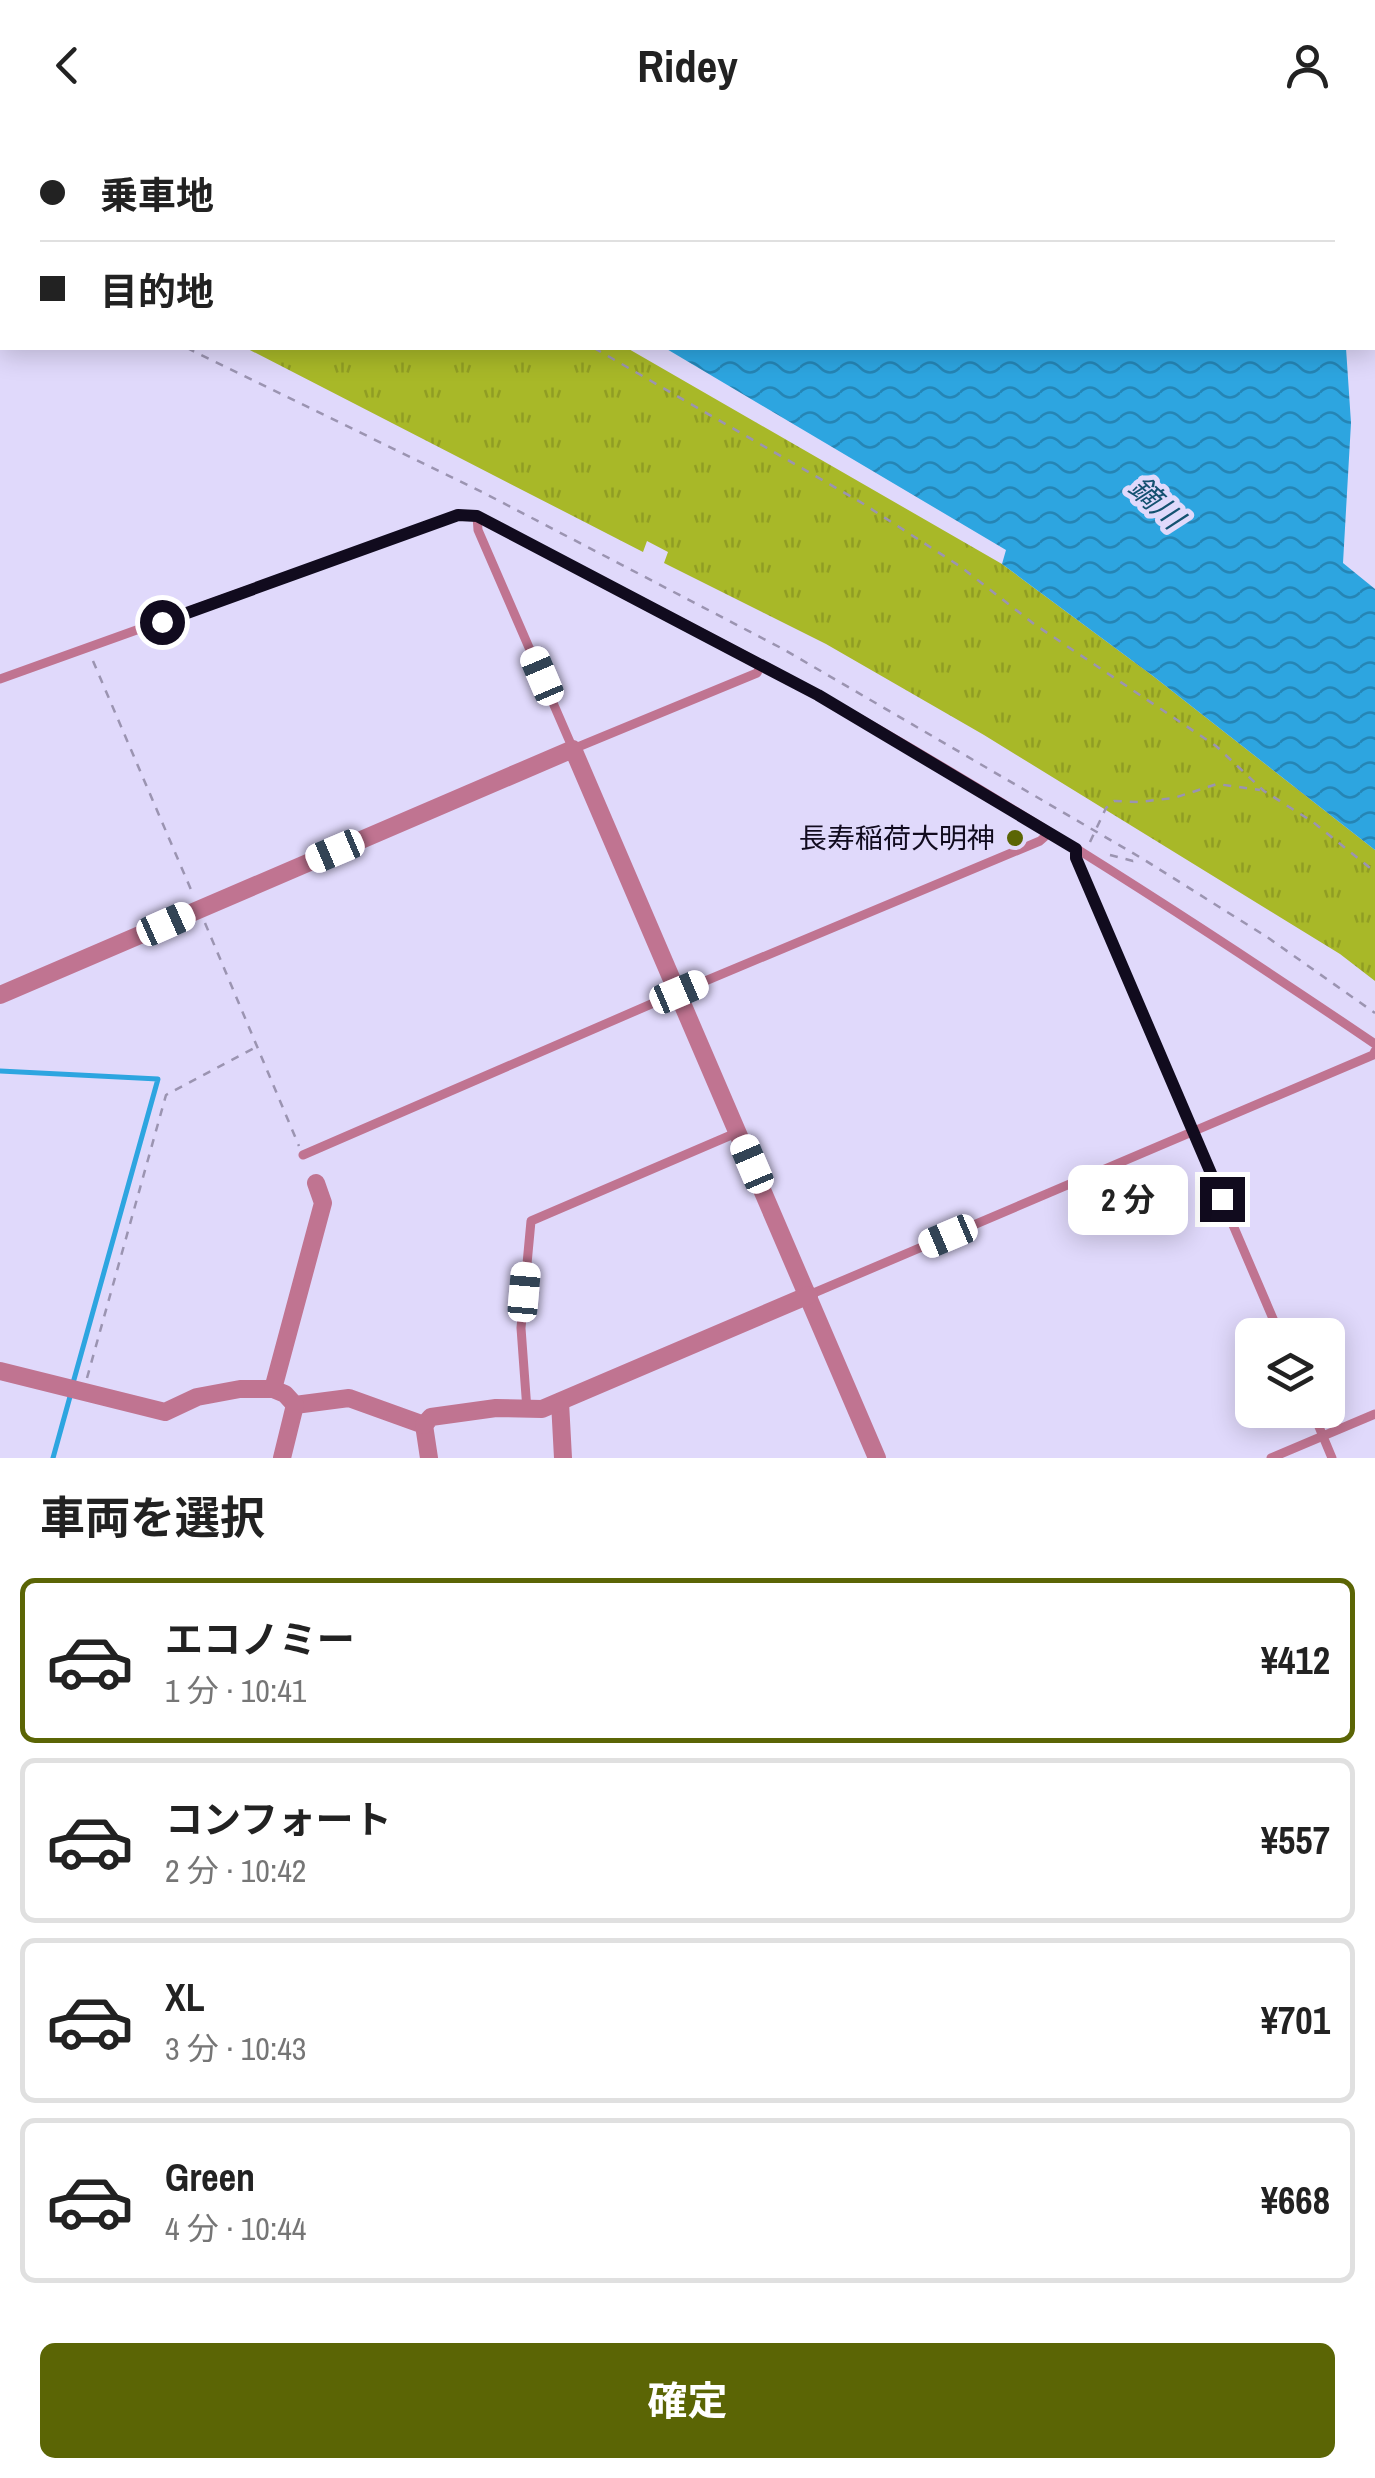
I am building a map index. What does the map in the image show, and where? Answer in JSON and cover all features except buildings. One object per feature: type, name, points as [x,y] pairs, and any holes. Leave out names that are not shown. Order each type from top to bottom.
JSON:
[{"type":"street","points":[[0,995],[573,749],[878,1458]]},
{"type":"street","points":[[273,1389],[323,1203],[316,1184]]},
{"type":"street","points":[[429,1458],[424,1426],[431,1417],[496,1408],[527,1410],[560,1402],[809,1295]]},
{"type":"street","points":[[0,1371],[165,1412],[216,1392],[273,1389],[285,1394],[295,1405]]},
{"type":"street","points":[[295,1405],[348,1398],[424,1426]]},
{"type":"street","points":[[560,1402],[563,1458]]},
{"type":"street","points":[[282,1458],[295,1405]]},
{"type":"lane","points":[[0,679],[458,515],[477,516],[761,664],[1081,848],[1218,937],[1375,1048]]},
{"type":"lane","points":[[477,516],[478,530],[573,749],[757,673],[761,664]]},
{"type":"lane","points":[[303,1155],[1049,833]]},
{"type":"lane","points":[[1081,848],[1076,858],[1273,1318]]},
{"type":"lane","points":[[809,1295],[1192,1132],[1375,1048]]},
{"type":"lane","points":[[527,1410],[521,1328],[531,1221],[738,1132]]},
{"type":"lane","points":[[1272,1458],[1375,1414]]},
{"type":"lane","points":[[1320,1428],[1332,1458]]},
{"type":"path","points":[[191,350],[484,493],[783,649],[1096,832],[1266,937],[1375,1012]]},
{"type":"path","points":[[597,350],[862,503],[961,567],[1034,624],[1216,746],[1264,791],[1312,822],[1375,872]]},
{"type":"path","points":[[1081,848],[1096,832],[1106,808],[1114,800],[1174,798],[1216,784],[1264,791]]},
{"type":"path","points":[[83,1392],[166,1095],[258,1046]]},
{"type":"green space","points":[[250,350],[630,350],[1002,564],[1375,850],[1375,981],[1340,954],[984,735],[826,644],[664,563],[668,552],[647,541],[643,552]]},
{"type":"water","name":"鏑川","points":[[668,350],[1346,350],[1351,423],[1343,563],[1375,589],[1375,850],[1002,564],[1006,550]]},
{"type":"waterway","points":[[0,1071],[158,1079],[73,1383]]},
{"type":"waterway","points":[[53,1458],[71,1393]]},
{"type":"place","name":"長寿稲荷大明神","points":[[1015,838]]},
{"type":"route","points":[[162,622],[458,515],[477,516],[818,695],[1076,849],[1076,858],[1222,1199]]}]
